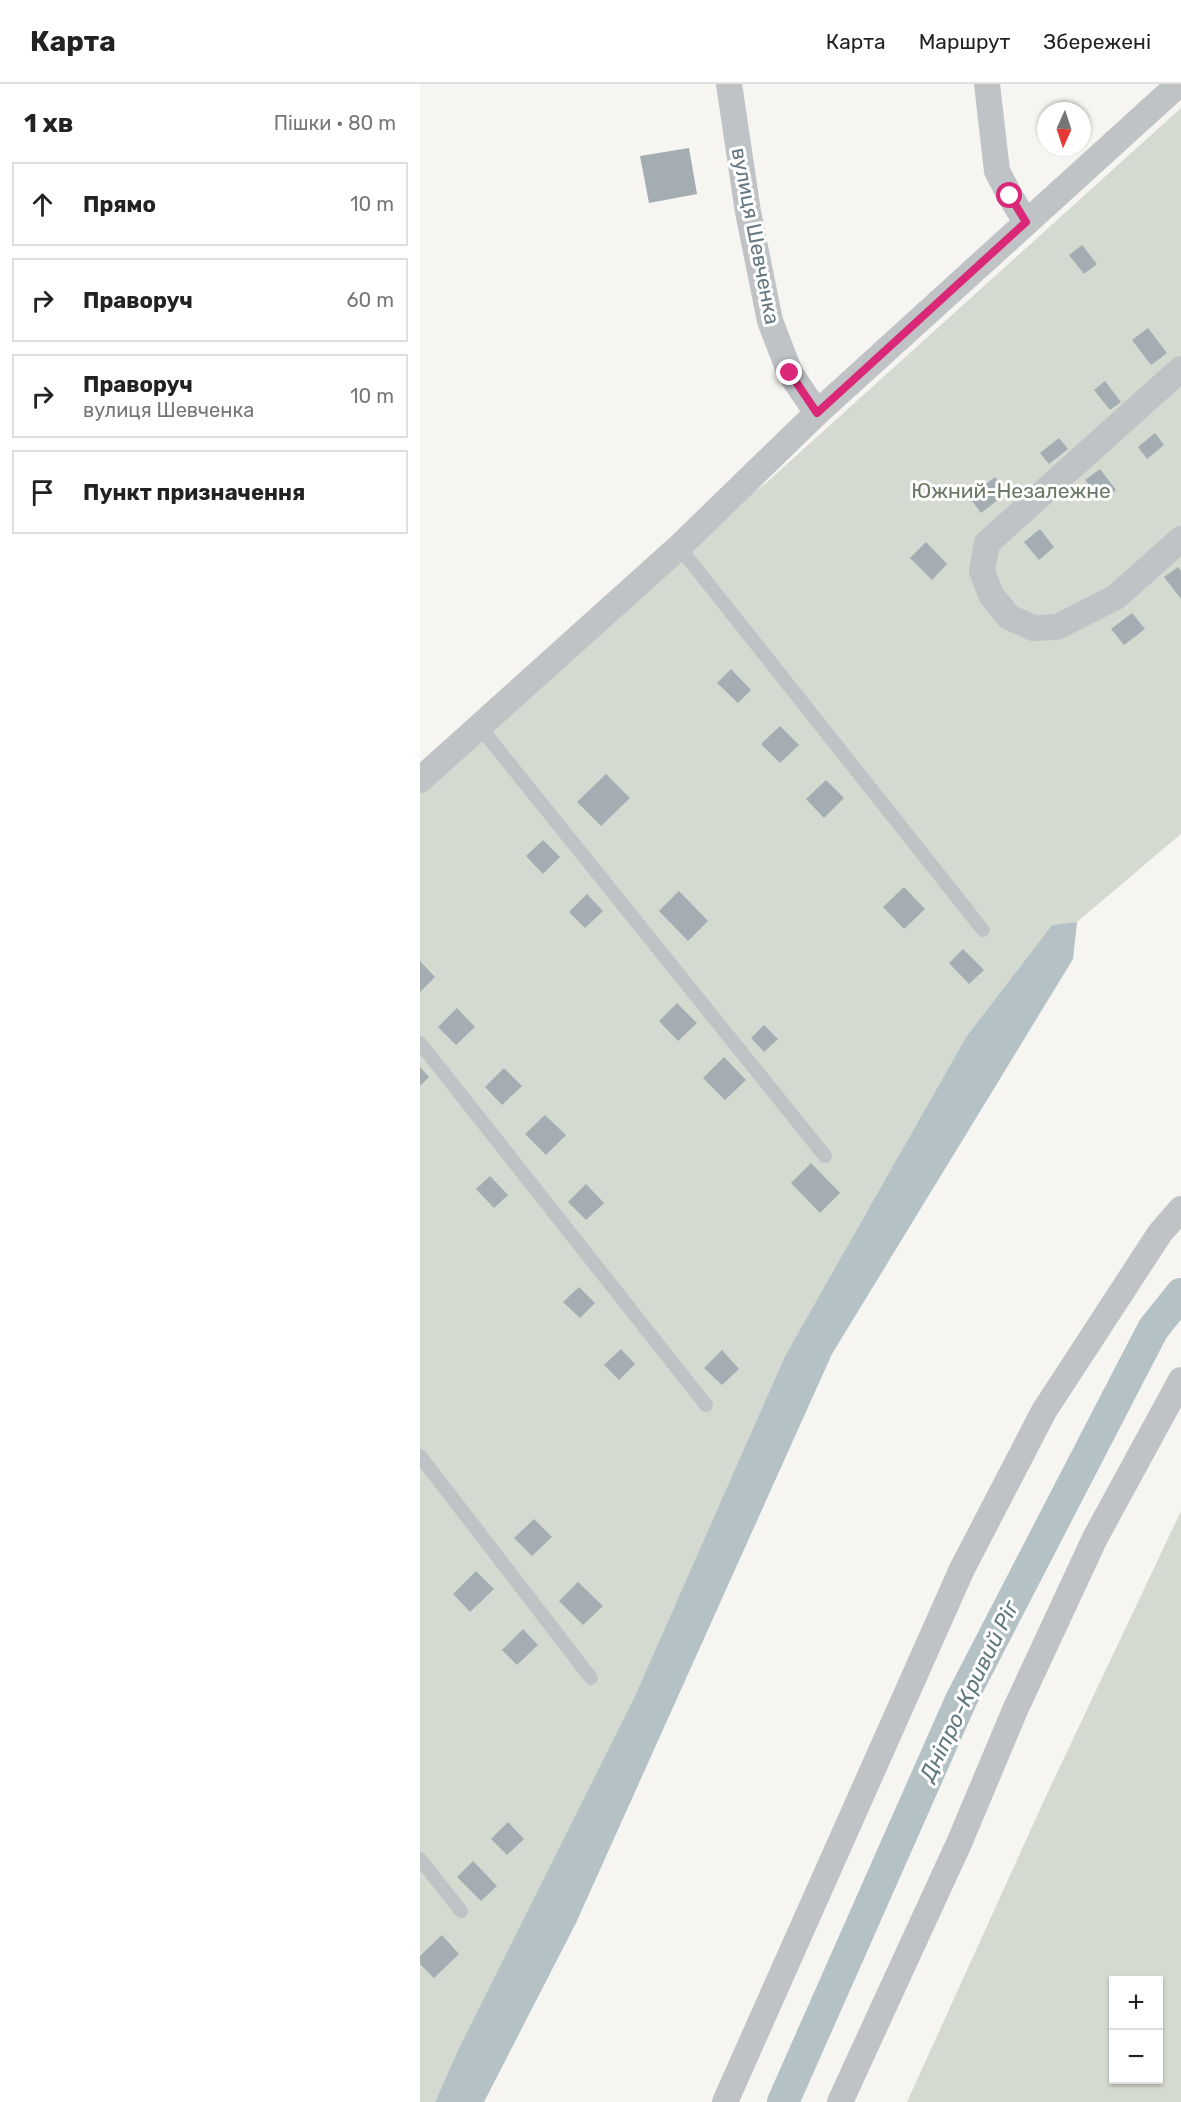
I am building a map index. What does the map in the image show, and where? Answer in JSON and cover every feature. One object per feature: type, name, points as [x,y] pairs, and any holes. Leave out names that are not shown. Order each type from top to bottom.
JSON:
[{"type":"street","name":"вулиця Шевченка","points":[[729,84],[748,212],[770,321],[790,373],[817,413]]},
{"type":"street","points":[[987,84],[997,171],[1026,222]]},
{"type":"street","points":[[420,780],[679,547],[817,413],[1179,84]]},
{"type":"street","points":[[1181,369],[987,543],[982,571],[991,596],[1009,617],[1033,628],[1058,627],[1116,597],[1181,538]]},
{"type":"street","points":[[725,2102],[962,1569],[1044,1411],[1160,1233],[1181,1209]]},
{"type":"street","points":[[840,2102],[960,1841],[1015,1710],[1095,1538],[1181,1380]]},
{"type":"lane","points":[[679,547],[983,930]]},
{"type":"lane","points":[[480,726],[825,1156]]},
{"type":"lane","points":[[420,1043],[706,1405]]},
{"type":"lane","points":[[420,1456],[591,1678]]},
{"type":"lane","points":[[420,1859],[461,1911]]},
{"type":"green space","name":"Южний-Незалежне","points":[[1181,108],[1181,834],[1077,922],[1052,925],[966,1037],[785,1356],[634,1698],[459,2048],[435,2102],[420,2102],[420,780],[679,547],[766,483]]},
{"type":"green space","points":[[1181,1511],[1181,2102],[907,2102],[1046,1796]]},
{"type":"shaded area","points":[[1077,922],[1073,959],[832,1354],[576,1923],[484,2102],[435,2102],[459,2048],[634,1698],[785,1356],[966,1037],[1052,925]]},
{"type":"building","points":[[689,148],[697,194],[649,203],[640,156]]},
{"type":"building","points":[[1082,245],[1097,264],[1084,274],[1069,255]]},
{"type":"building","points":[[1148,328],[1167,353],[1151,365],[1132,340]]},
{"type":"building","points":[[1105,381],[1121,402],[1110,410],[1094,390]]},
{"type":"building","points":[[1155,433],[1164,445],[1147,459],[1138,447]]},
{"type":"building","points":[[1059,438],[1068,449],[1049,464],[1040,453]]},
{"type":"building","points":[[1100,469],[1116,490],[1102,501],[1085,480]]},
{"type":"building","points":[[995,477],[1007,493],[981,513],[969,497]]},
{"type":"building","points":[[1040,529],[1054,547],[1039,560],[1024,542]]},
{"type":"building","points":[[926,542],[947,564],[932,580],[910,558]]},
{"type":"building","points":[[1178,567],[1181,571],[1181,599],[1164,577]]},
{"type":"building","points":[[1132,613],[1145,629],[1124,645],[1111,629]]},
{"type":"building","points":[[731,669],[751,690],[738,703],[717,683]]},
{"type":"building","points":[[780,726],[799,745],[780,763],[761,744]]},
{"type":"building","points":[[606,774],[630,798],[601,826],[577,802]]},
{"type":"building","points":[[826,780],[844,798],[824,818],[806,799]]},
{"type":"building","points":[[543,840],[560,857],[543,874],[526,856]]},
{"type":"building","points":[[904,887],[925,909],[904,929],[883,907]]},
{"type":"building","points":[[679,891],[708,921],[688,941],[659,911]]},
{"type":"building","points":[[587,894],[603,911],[585,928],[569,912]]},
{"type":"building","points":[[963,949],[984,970],[969,984],[949,963]]},
{"type":"building","points":[[420,961],[435,977],[420,992]]},
{"type":"building","points":[[677,1003],[697,1023],[678,1041],[659,1021]]},
{"type":"building","points":[[457,1008],[475,1027],[456,1045],[438,1027]]},
{"type":"building","points":[[764,1025],[778,1039],[764,1052],[751,1038]]},
{"type":"building","points":[[724,1057],[746,1080],[725,1100],[703,1078]]},
{"type":"building","points":[[420,1067],[429,1077],[420,1086]]},
{"type":"building","points":[[504,1068],[522,1086],[502,1105],[485,1087]]},
{"type":"building","points":[[545,1115],[566,1135],[546,1155],[525,1134]]},
{"type":"building","points":[[811,1163],[840,1193],[820,1213],[791,1183]]},
{"type":"building","points":[[490,1176],[508,1195],[494,1208],[476,1189]]},
{"type":"building","points":[[586,1184],[604,1203],[586,1220],[568,1202]]},
{"type":"building","points":[[579,1287],[595,1303],[580,1318],[563,1302]]},
{"type":"building","points":[[621,1349],[635,1364],[619,1380],[604,1365]]},
{"type":"building","points":[[722,1350],[739,1369],[722,1385],[704,1368]]},
{"type":"building","points":[[534,1519],[552,1537],[532,1556],[514,1538]]},
{"type":"building","points":[[476,1571],[494,1589],[470,1612],[453,1594]]},
{"type":"building","points":[[578,1582],[603,1606],[583,1625],[559,1601]]},
{"type":"building","points":[[523,1629],[538,1645],[517,1665],[502,1650]]},
{"type":"building","points":[[508,1822],[524,1839],[507,1855],[491,1839]]},
{"type":"building","points":[[473,1861],[497,1886],[481,1901],[457,1877]]},
{"type":"building","points":[[442,1935],[459,1954],[434,1978],[420,1964],[420,1956]]},
{"type":"waterway","name":"Дніпро-Кривий Ріг","points":[[783,2102],[961,1700],[1153,1329],[1181,1294]]},
{"type":"route","points":[[790,373],[817,413],[1026,222],[1010,196]]}]
